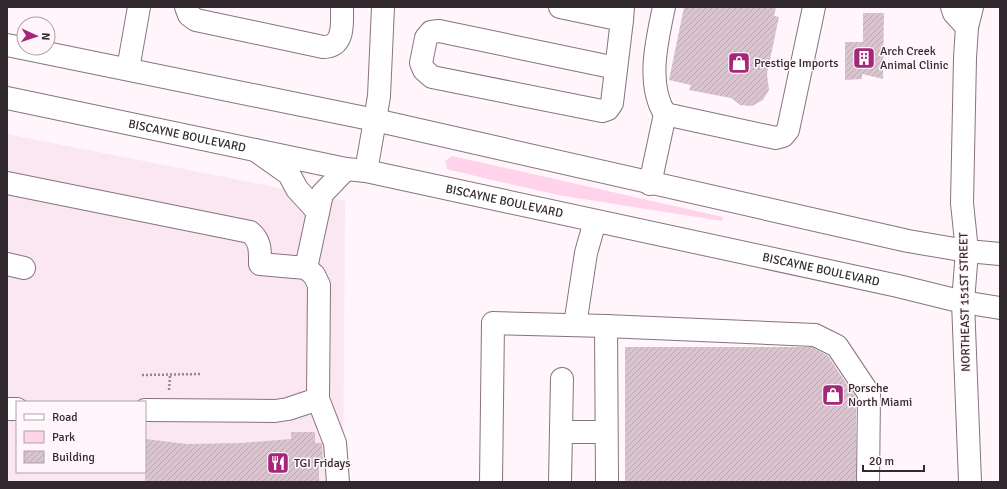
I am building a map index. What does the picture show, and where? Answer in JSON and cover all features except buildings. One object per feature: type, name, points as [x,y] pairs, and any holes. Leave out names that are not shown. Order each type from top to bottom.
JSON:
[{"type":"main road","points":[[128,69],[139,7]]},
{"type":"main road","points":[[186,7],[189,14],[196,20],[331,47],[337,43],[340,37],[342,7]]},
{"type":"main road","points":[[306,268],[322,194],[356,170],[375,120],[380,96],[383,7]]},
{"type":"main road","points":[[560,7],[622,14],[616,68],[612,102],[608,109],[602,111],[432,77],[424,70],[421,63],[426,38],[431,32],[439,31],[616,68]]},
{"type":"main road","points":[[650,184],[665,114],[656,96],[656,45],[664,7]]},
{"type":"main road","points":[[665,114],[776,138],[783,136],[788,130],[814,7]]},
{"type":"main road","name":"NORTHEAST 151ST STREET","points":[[952,7],[954,14],[969,17],[963,100],[962,203],[967,252],[963,302],[970,482]]},
{"type":"main road","points":[[7,45],[375,120],[650,184],[908,241],[967,252],[1000,254]]},
{"type":"main road","name":"BISCAYNE BOULEVARD","points":[[7,98],[356,170],[898,286],[963,302],[1000,308]]},
{"type":"main road","points":[[255,150],[289,174],[297,189],[318,212]]},
{"type":"main road","points":[[7,183],[250,232],[256,236],[260,244],[260,264],[306,268],[314,275],[319,285],[318,399],[335,443],[338,482]]},
{"type":"main road","points":[[575,325],[586,253],[595,221]]},
{"type":"main road","points":[[491,482],[493,323],[606,326],[815,335],[837,346],[869,394],[868,482]]},
{"type":"main road","points":[[606,326],[607,482]]},
{"type":"main road","points":[[560,482],[562,379]]},
{"type":"main road","points":[[146,410],[275,411],[288,409],[318,399]]},
{"type":"main road","points":[[561,432],[606,432]]},
{"type":"path","points":[[142,375],[170,376],[201,374]]},
{"type":"path","points":[[169,397],[170,376]]},
{"type":"shaded area","points":[[7,134],[345,201],[343,482],[7,482]]},
{"type":"green space","points":[[452,156],[723,217],[722,221],[558,195],[447,169],[445,161]]},
{"type":"place","name":"Arch Creek Animal Clinic","points":[[864,58]]},
{"type":"place","name":"Prestige Imports","points":[[739,63]]},
{"type":"place","name":"Porsche North Miami","points":[[833,395]]},
{"type":"place","name":"TGI Fridays","points":[[278,463]]}]
